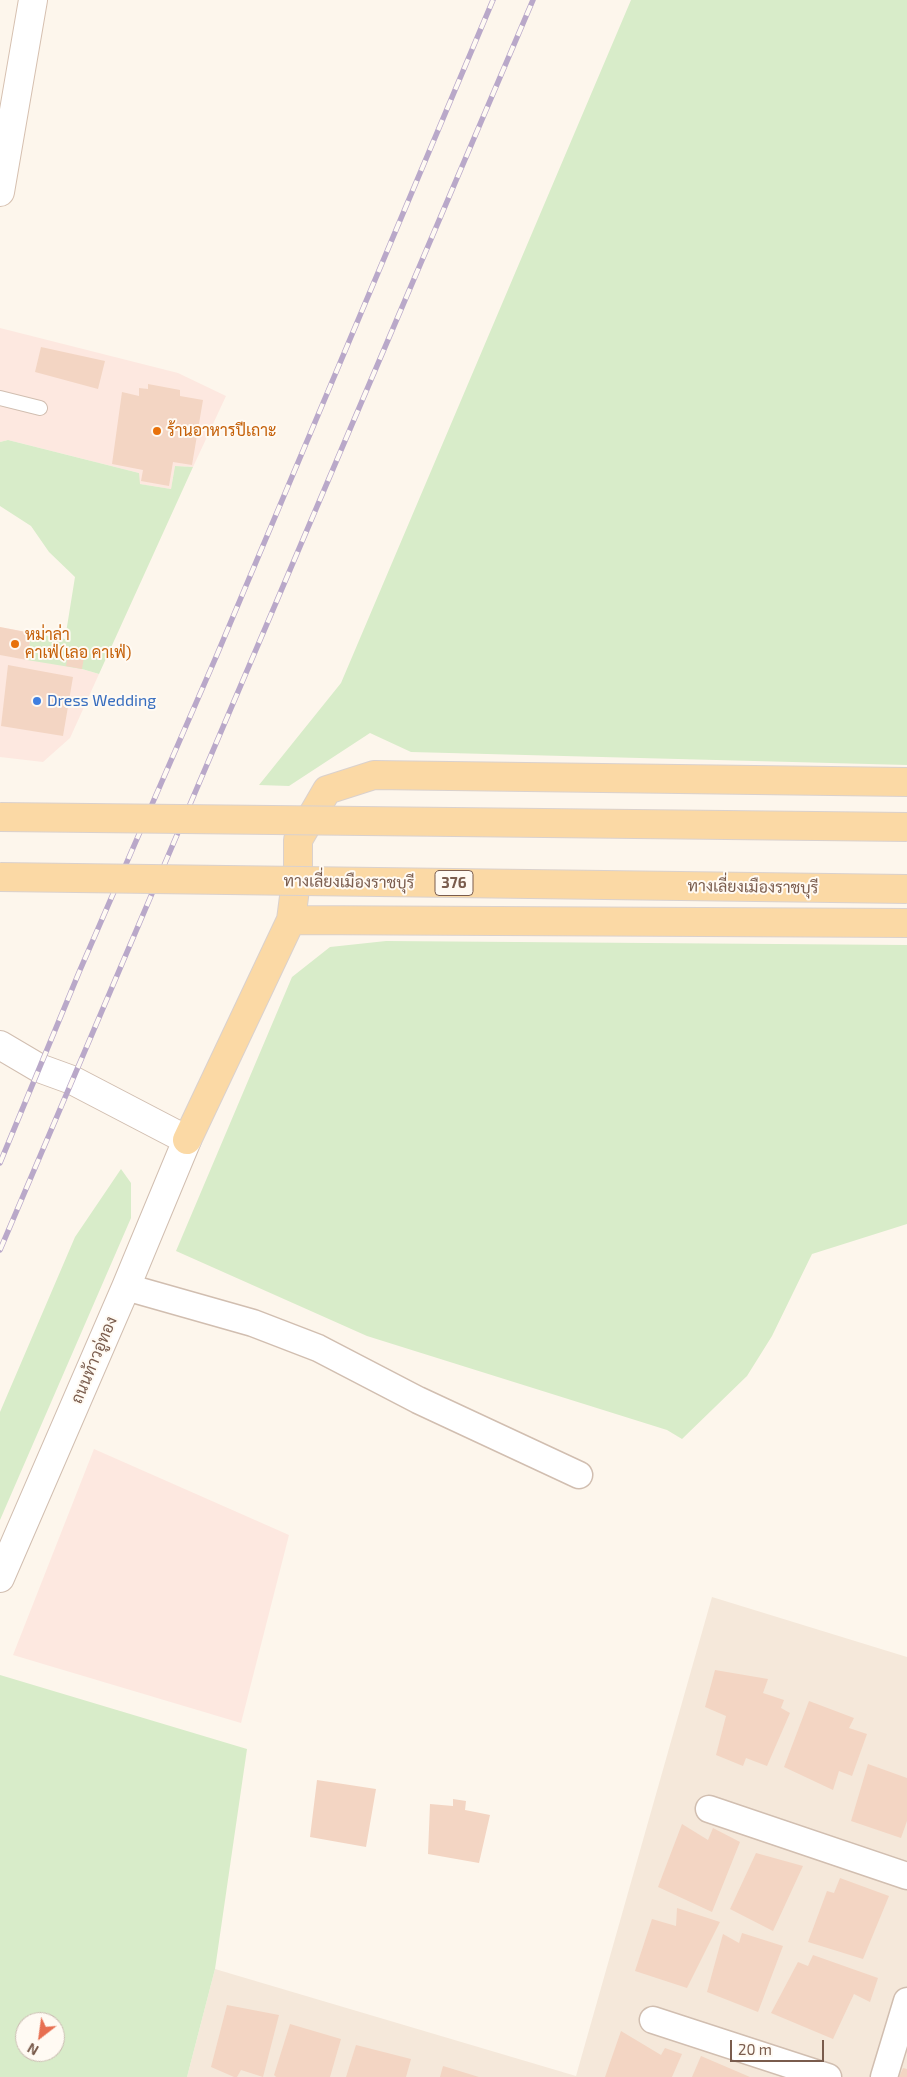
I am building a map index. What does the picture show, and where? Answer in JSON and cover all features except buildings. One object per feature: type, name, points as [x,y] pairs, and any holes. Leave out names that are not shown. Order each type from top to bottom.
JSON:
[{"type":"main road","points":[[186,1140],[291,920],[298,866],[298,840],[327,790],[374,775],[907,782]]},
{"type":"main road","points":[[0,817],[907,827]]},
{"type":"main road","name":"ทางเลี่ยงเมืองราชบุรี","points":[[0,877],[907,889]]},
{"type":"main road","points":[[291,920],[907,923]]},
{"type":"street","points":[[0,192],[33,0]]},
{"type":"street","points":[[0,1046],[40,1068],[72,1080],[186,1140]]},
{"type":"street","name":"ถนนท้าวอู่ทอง","points":[[0,1578],[126,1287],[186,1140]]},
{"type":"street","points":[[126,1287],[254,1323],[318,1348],[418,1400],[579,1475]]},
{"type":"street","points":[[709,1809],[907,1876]]},
{"type":"street","points":[[884,2077],[907,2002]]},
{"type":"street","points":[[653,2020],[828,2077]]},
{"type":"lane","points":[[0,398],[40,408]]},
{"type":"shaded area","points":[[0,328],[178,373],[226,396],[193,467],[175,466],[171,489],[139,484],[139,473],[8,440],[0,442]]},
{"type":"shaded area","points":[[0,627],[86,643],[82,669],[99,674],[70,738],[43,762],[0,757]]},
{"type":"shaded area","points":[[94,1449],[289,1535],[241,1723],[13,1655]]},
{"type":"shaded area","points":[[712,1597],[907,1657],[907,2077],[187,2077],[215,1969],[576,2076]]},
{"type":"green space","points":[[631,0],[907,0],[907,765],[411,752],[370,733],[289,786],[259,785],[341,683]]},
{"type":"green space","points":[[8,440],[139,473],[140,484],[171,489],[175,466],[193,467],[99,674],[82,669],[27,660],[31,633],[65,639],[75,577],[49,552],[31,526],[0,506],[0,442]]},
{"type":"green space","points":[[386,941],[907,945],[907,1224],[812,1254],[772,1336],[747,1376],[682,1439],[667,1430],[367,1336],[176,1251],[292,977],[330,947]]},
{"type":"green space","points":[[121,1169],[131,1183],[131,1218],[0,1520],[0,1412],[75,1237]]},
{"type":"green space","points":[[0,1675],[247,1749],[215,1969],[187,2077],[0,2077]]},
{"type":"railway","points":[[0,1163],[80,970],[216,657],[493,0]]},
{"type":"railway","points":[[0,1250],[533,0]]},
{"type":"place","name":"ร้านอาหารปีเถาะ","points":[[157,431]]},
{"type":"place","name":"หม่าล่า คาเฟ่(เลอ คาเฟ่)","points":[[15,644]]},
{"type":"place","name":"Dress Wedding","points":[[37,701]]}]
